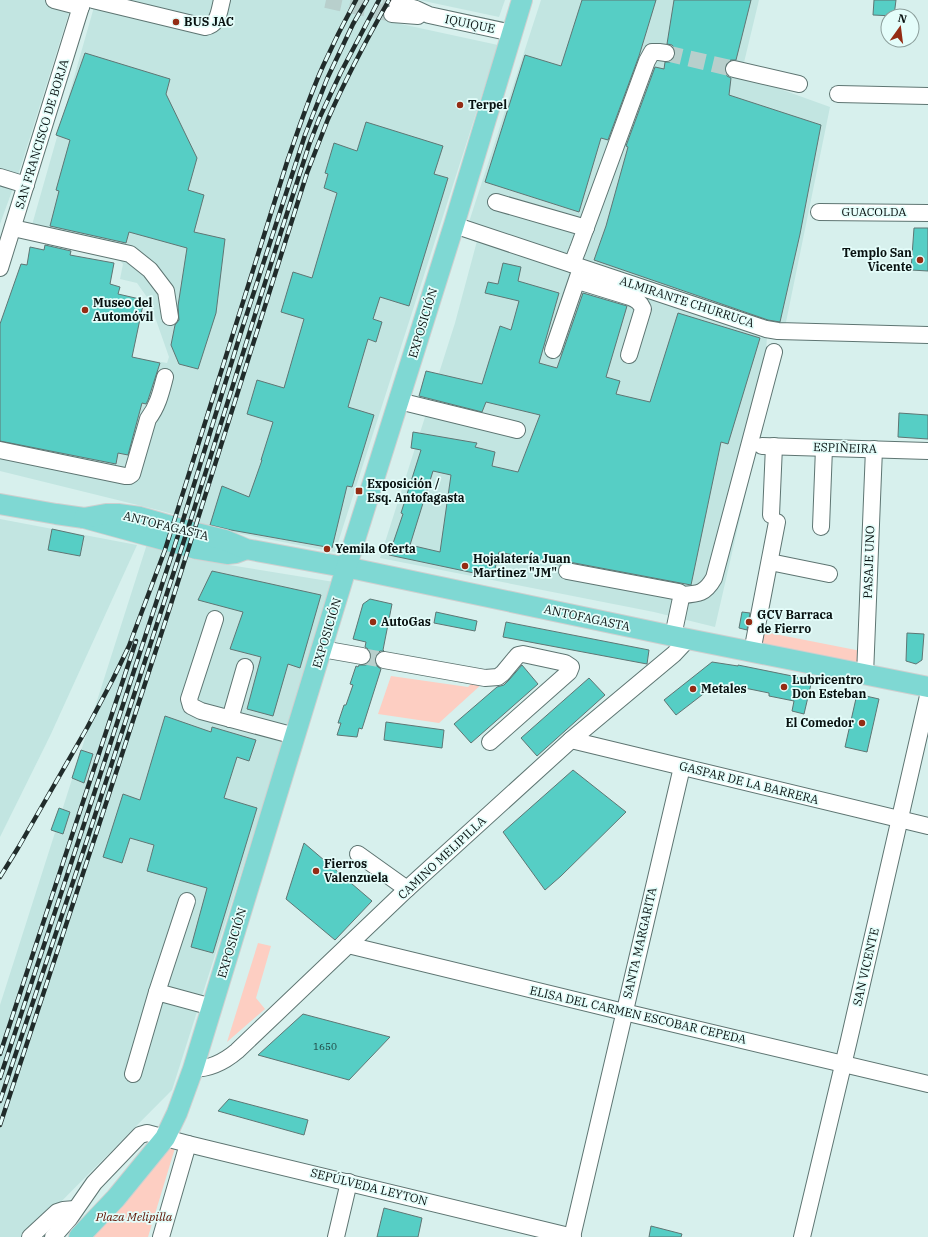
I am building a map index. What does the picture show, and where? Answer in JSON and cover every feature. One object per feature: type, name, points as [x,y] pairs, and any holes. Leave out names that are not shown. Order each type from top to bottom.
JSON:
[{"type":"main road","name":"EXPOSICIÓN","points":[[79,1237],[116,1198],[165,1138],[177,1113],[193,1069],[522,0]]},
{"type":"main road","name":"ANTOFAGASTA","points":[[0,504],[84,518],[197,549],[227,554],[236,553],[246,549],[347,568],[680,638],[928,687]]},
{"type":"street","points":[[54,0],[86,2],[205,27],[216,21],[222,0]]},
{"type":"street","name":"SAN FRANCISCO DE BORJA","points":[[0,268],[86,2]]},
{"type":"street","name":"IQUIQUE","points":[[395,9],[410,16],[429,15],[512,33]]},
{"type":"street","points":[[553,350],[577,271],[586,228],[650,56],[652,52],[666,53]]},
{"type":"street","points":[[734,69],[799,84]]},
{"type":"street","points":[[838,94],[928,96]]},
{"type":"street","points":[[0,177],[26,185]]},
{"type":"street","points":[[496,202],[586,228]]},
{"type":"street","name":"GUACOLDA","points":[[820,212],[928,213]]},
{"type":"street","name":"ALMIRANTE CHURRUCA","points":[[454,225],[577,271],[766,329],[928,335]]},
{"type":"street","points":[[13,228],[130,254],[150,270],[166,291],[170,317]]},
{"type":"street","points":[[577,271],[637,299],[640,302],[643,309],[629,355]]},
{"type":"street","points":[[567,572],[676,591],[681,595],[696,594],[706,590],[714,578],[774,352]]},
{"type":"street","points":[[0,450],[129,476],[132,474],[148,418],[154,411],[159,400],[165,377]]},
{"type":"street","points":[[399,401],[517,430]]},
{"type":"street","name":"ESPIÑEIRA","points":[[770,562],[774,518],[768,446],[928,451]]},
{"type":"street","points":[[821,527],[824,448]]},
{"type":"street","name":"PASAJE UNO","points":[[865,675],[874,449]]},
{"type":"street","points":[[752,652],[770,562],[829,574]]},
{"type":"street","points":[[680,638],[681,595]]},
{"type":"street","points":[[215,619],[189,699],[191,706],[201,711],[295,736]]},
{"type":"street","name":"CAMINO MELIPILLA","points":[[193,1069],[214,1066],[230,1057],[237,1051],[407,889],[571,740],[674,654],[680,638]]},
{"type":"street","points":[[322,649],[362,656]]},
{"type":"street","points":[[384,660],[485,678],[498,677],[518,655],[523,654],[565,663],[570,667],[569,672],[490,742]]},
{"type":"street","points":[[230,719],[245,667]]},
{"type":"street","name":"SAN VICENTE","points":[[802,1237],[844,1064],[928,696]]},
{"type":"street","name":"GASPAR DE LA BARRERA","points":[[571,740],[928,826]]},
{"type":"street","name":"SANTA MARGARITA","points":[[572,1237],[682,767]]},
{"type":"street","points":[[358,854],[407,889]]},
{"type":"street","points":[[134,1074],[157,992],[187,901]]},
{"type":"street","name":"ELISA DEL CARMEN ESCOBAR CEPEDA","points":[[348,945],[928,1084]]},
{"type":"street","points":[[157,992],[212,1007]]},
{"type":"street","name":"SEPÚLVEDA LEYTON","points":[[75,1209],[94,1183],[140,1135],[148,1133],[572,1237]]},
{"type":"street","points":[[161,1237],[188,1144]]},
{"type":"street","points":[[336,1237],[349,1182]]},
{"type":"street","points":[[30,1237],[57,1212],[75,1209]]},
{"type":"street","points":[[53,1237],[75,1209]]},
{"type":"shaded area","points":[[0,0],[73,0],[20,169],[0,224]]},
{"type":"shaded area","points":[[96,0],[398,0],[387,21],[498,45],[335,552],[205,527],[198,521],[158,510],[0,471],[0,327],[132,357],[167,363],[169,357],[149,300],[137,283],[120,279],[123,264],[114,254],[30,232]]},
{"type":"shaded area","points":[[419,0],[505,0],[499,17]]},
{"type":"shaded area","points":[[541,0],[759,0],[741,75],[830,107],[785,327],[469,222]]},
{"type":"shaded area","points":[[477,241],[767,337],[760,431],[715,627],[654,612],[380,558],[455,323]]},
{"type":"shaded area","points":[[0,519],[137,545],[50,736],[0,837]]},
{"type":"shaded area","points":[[147,544],[192,559],[334,582],[172,1090],[26,1237],[0,1237],[0,1005]]},
{"type":"green space","points":[[759,631],[861,651],[861,666],[755,645]]},
{"type":"green space","points":[[391,676],[468,687],[474,681],[483,683],[439,723],[378,714]]},
{"type":"green space","points":[[258,943],[271,946],[256,998],[265,1009],[227,1042]]},
{"type":"green space","name":"Plaza Melipilla","points":[[175,1148],[148,1237],[89,1237],[166,1150]]},
{"type":"building","points":[[582,0],[656,0],[639,56],[608,140],[601,138],[579,212],[485,182],[525,55],[561,66]]},
{"type":"building","points":[[674,0],[751,0],[736,60],[727,62],[725,66],[727,76],[731,78],[729,95],[821,125],[800,234],[780,322],[768,320],[594,260],[606,226],[628,147],[626,146],[655,67],[664,69],[665,62],[670,62],[674,59],[675,49],[672,45],[667,44]]},
{"type":"building","points":[[874,0],[896,0],[895,8],[880,8],[880,15],[873,15]]},
{"type":"building","points":[[85,53],[170,79],[166,94],[197,158],[188,190],[204,195],[194,232],[225,239],[216,313],[198,369],[179,364],[171,345],[175,325],[179,320],[178,306],[187,248],[129,232],[126,243],[50,226],[59,191],[56,190],[70,140],[56,135]]},
{"type":"building","points":[[366,122],[443,146],[434,174],[448,178],[409,306],[380,297],[373,319],[382,322],[376,342],[368,339],[348,407],[374,415],[352,487],[347,486],[332,548],[210,525],[222,486],[249,497],[273,422],[247,414],[257,380],[284,388],[304,319],[281,312],[293,272],[312,278],[337,193],[324,188],[328,174],[325,173],[334,143],[357,151]]},
{"type":"building","points":[[914,228],[928,228],[928,271],[911,270]]},
{"type":"building","points":[[45,245],[71,251],[70,255],[114,263],[110,284],[120,287],[118,294],[144,300],[132,357],[160,363],[148,400],[146,404],[142,403],[128,455],[118,453],[116,464],[0,441],[0,324],[21,264],[27,265],[30,247],[44,250]]},
{"type":"building","points":[[503,263],[521,267],[518,281],[559,293],[539,363],[557,368],[583,293],[627,306],[606,377],[620,381],[616,394],[650,402],[678,313],[760,338],[728,444],[721,442],[691,585],[569,562],[564,562],[560,565],[499,552],[493,577],[389,555],[403,514],[401,513],[421,450],[411,448],[413,432],[477,443],[475,447],[495,452],[492,466],[518,472],[540,415],[486,402],[482,412],[419,396],[426,371],[482,384],[500,326],[511,330],[519,301],[485,293],[488,282],[498,284]],"holes":[[[433,471],[451,475],[440,552],[410,545]]]},
{"type":"building","points":[[899,413],[928,415],[928,439],[898,437]]},
{"type":"building","points":[[52,529],[84,536],[80,556],[48,550]]},
{"type":"building","points":[[212,571],[321,595],[300,668],[288,664],[273,716],[247,709],[261,657],[230,649],[243,612],[198,600]]},
{"type":"building","points":[[370,599],[392,604],[384,651],[380,651],[375,659],[375,664],[381,669],[362,729],[359,728],[357,737],[337,735],[341,723],[338,723],[353,685],[350,684],[356,666],[366,665],[370,662],[371,658],[371,652],[365,647],[366,642],[353,639],[363,604]]},
{"type":"building","points":[[436,612],[477,621],[475,631],[434,623]]},
{"type":"building","points":[[742,612],[750,613],[747,630],[739,628]]},
{"type":"building","points":[[506,622],[649,650],[647,664],[503,637]]},
{"type":"building","points":[[907,633],[924,634],[922,660],[916,664],[906,661]]},
{"type":"building","points":[[712,662],[738,665],[812,680],[804,714],[792,711],[794,701],[769,696],[769,693],[730,685],[728,691],[711,688],[676,715],[664,700]]},
{"type":"building","points":[[522,665],[538,684],[471,743],[454,724],[497,687],[504,685]]},
{"type":"building","points":[[589,678],[605,695],[537,756],[521,738]]},
{"type":"building","name":"El Comedor","points":[[857,694],[879,699],[867,752],[845,747]]},
{"type":"building","points":[[165,716],[211,732],[212,727],[256,740],[249,761],[237,757],[224,798],[257,808],[213,953],[191,947],[207,888],[147,871],[154,845],[130,838],[122,863],[103,857],[123,794],[140,800]]},
{"type":"building","points":[[386,722],[444,730],[442,748],[384,740]]},
{"type":"building","points":[[81,750],[93,754],[84,783],[72,778]]},
{"type":"building","points":[[573,770],[626,812],[545,890],[503,832]]},
{"type":"building","points":[[59,808],[70,812],[63,834],[51,830]]},
{"type":"building","name":"Fierros Valenzuela","points":[[304,843],[372,901],[335,940],[286,899]]},
{"type":"building","points":[[303,1014],[390,1037],[349,1080],[258,1055]]},
{"type":"building","points":[[229,1099],[308,1120],[304,1135],[218,1111]]},
{"type":"building","points":[[384,1208],[422,1218],[418,1237],[377,1237]]},
{"type":"building","points":[[651,1226],[682,1234],[681,1237],[649,1237]]},
{"type":"tunnel","points":[[326,0],[392,14]]},
{"type":"tunnel","points":[[383,0],[397,3]]},
{"type":"tunnel","points":[[666,53],[734,69]]},
{"type":"tunnel","points":[[362,656],[384,660]]},
{"type":"railway","points":[[0,877],[87,728],[129,646],[165,550],[300,124],[323,66],[356,0]]},
{"type":"railway","points":[[0,1078],[184,517],[241,332],[305,135],[327,79],[353,24],[367,0]]},
{"type":"railway","points":[[0,1101],[88,837],[191,519],[309,145],[319,119],[341,72],[379,0]]},
{"type":"railway","points":[[0,1125],[171,604],[307,173],[328,119],[342,89],[389,0]]},
{"type":"railway","points":[[0,1054],[136,641]]},
{"type":"place","name":"BUS JAC","points":[[176,22]]},
{"type":"place","name":"Terpel","points":[[460,105]]},
{"type":"place","name":"Templo San Vicente","points":[[920,260]]},
{"type":"place","name":"Museo del Automóvil","points":[[85,310]]},
{"type":"place","name":"Exposición / Esq. Antofagasta","points":[[359,491]]},
{"type":"place","name":"Yemila Oferta","points":[[327,549]]},
{"type":"place","name":"Hojalatería Juan Martinez \"JM\"","points":[[465,566]]},
{"type":"place","name":"AutoGas","points":[[373,622]]},
{"type":"place","name":"GCV Barraca de Fierro","points":[[749,622]]},
{"type":"place","name":"Lubricentro Don Esteban","points":[[784,687]]},
{"type":"place","name":"Metales","points":[[693,689]]},
{"type":"place","name":"El Comedor","points":[[862,723]]},
{"type":"place","name":"Fierros Valenzuela","points":[[316,871]]}]
